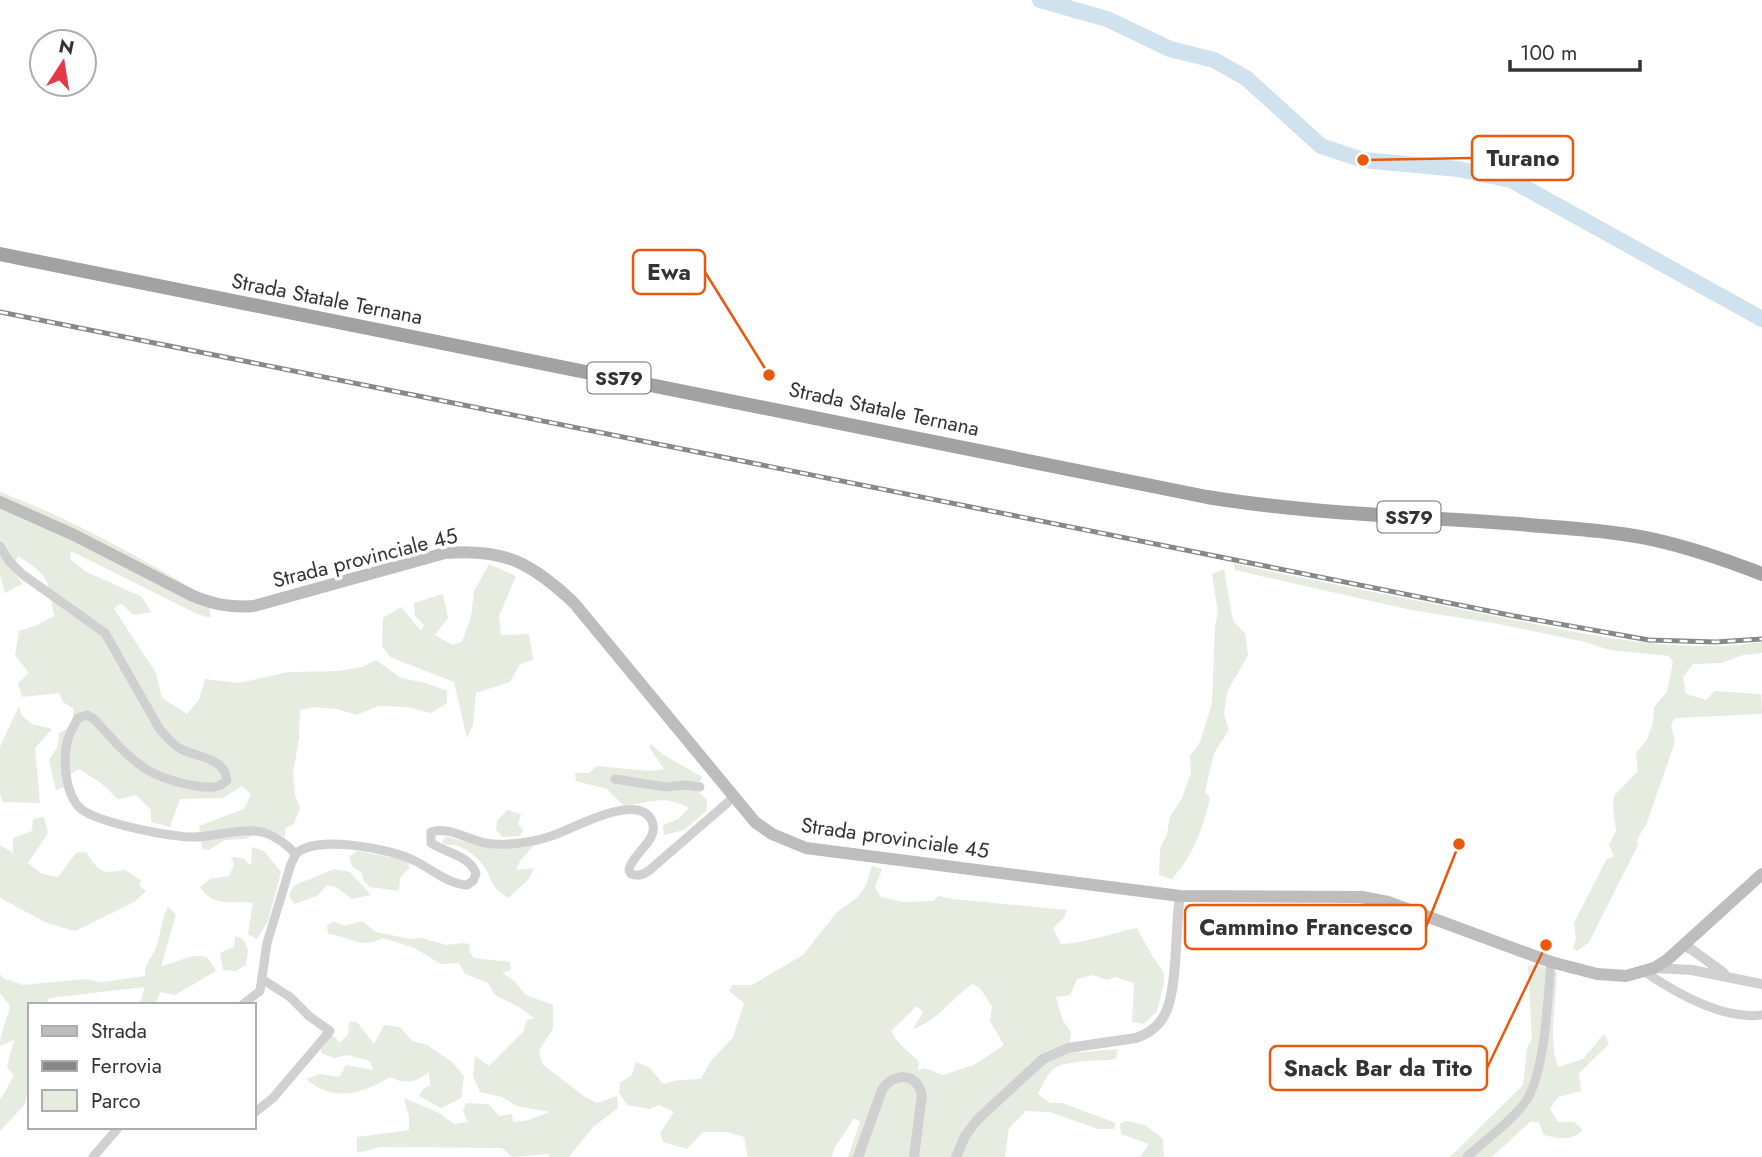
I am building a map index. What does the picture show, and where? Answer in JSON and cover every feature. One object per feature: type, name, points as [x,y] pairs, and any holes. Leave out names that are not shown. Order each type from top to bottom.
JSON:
[{"type":"highway","name":"Strada Statale Ternana","points":[[0,254],[1207,497],[1350,513],[1593,530],[1651,539],[1722,559],[1762,574]]},
{"type":"main road","name":"Strada provinciale 45","points":[[0,502],[74,535],[191,595],[225,606],[254,606],[445,553],[473,551],[521,563],[540,573],[574,603],[755,822],[772,834],[806,848],[1180,896],[1362,897],[1388,902],[1551,962],[1614,976],[1650,970]]},
{"type":"main road","points":[[1650,970],[1681,948],[1762,874]]},
{"type":"street","points":[[0,546],[9,561],[22,574],[105,633],[159,728],[169,740],[188,753],[216,762],[226,773],[227,780],[222,785],[211,787],[158,777],[141,768],[87,715],[78,718],[67,744],[69,789],[80,808],[97,818],[169,836],[193,838],[250,831],[266,833],[287,845],[296,854]]},
{"type":"street","points":[[615,779],[665,788],[686,785],[700,787]]},
{"type":"street","points":[[296,854],[318,846],[366,847],[412,859],[453,882],[467,885],[473,881],[476,874],[474,866],[431,843],[431,832],[445,830],[493,844],[515,842],[551,836],[598,815],[634,810],[645,813],[653,823],[653,831],[647,844],[630,864],[631,874],[637,876],[652,868],[734,797]]},
{"type":"street","points":[[245,1003],[260,991],[267,943],[296,854]]},
{"type":"street","points":[[956,1157],[965,1136],[978,1119],[1043,1059],[1068,1048],[1136,1038],[1145,1035],[1160,1022],[1166,1012],[1171,991],[1180,896]]},
{"type":"street","points":[[1699,932],[1699,956]]},
{"type":"street","points":[[1692,970],[1682,960],[1681,948],[1691,949],[1728,976]]},
{"type":"street","points":[[1467,1157],[1520,1108],[1529,1096],[1543,1041],[1551,962]]},
{"type":"street","points":[[1650,970],[1692,970],[1762,984]]},
{"type":"street","points":[[1650,970],[1672,990],[1724,1011],[1744,1016],[1762,1015]]},
{"type":"street","points":[[256,1111],[273,1098],[330,1031],[262,979]]},
{"type":"street","points":[[858,1157],[882,1090],[888,1081],[908,1077],[920,1086],[922,1095],[914,1157]]},
{"type":"street","points":[[93,1157],[117,1129]]},
{"type":"green space","points":[[0,492],[80,527],[207,597],[211,618],[197,614],[71,551],[70,559],[85,571],[142,597],[151,612],[133,615],[121,603],[114,609],[156,673],[162,698],[187,714],[199,700],[205,679],[239,683],[288,672],[339,671],[362,667],[376,660],[401,678],[447,691],[447,703],[431,713],[407,707],[379,706],[356,715],[338,709],[314,707],[300,710],[293,774],[295,795],[300,808],[294,824],[285,828],[285,837],[267,828],[245,839],[225,840],[209,850],[202,849],[199,826],[244,809],[251,794],[242,786],[223,798],[180,799],[170,827],[151,822],[151,810],[136,795],[118,799],[101,783],[79,769],[64,778],[66,787],[56,790],[49,760],[58,746],[59,733],[71,727],[74,709],[63,702],[59,693],[22,697],[18,683],[29,673],[15,655],[19,631],[54,616],[46,580],[36,568],[18,556],[12,569],[22,584],[5,593],[0,575]]},
{"type":"green space","points":[[489,564],[516,576],[499,616],[501,635],[529,634],[533,660],[520,664],[510,682],[476,693],[473,725],[467,738],[454,682],[390,657],[382,646],[383,618],[401,607],[421,631],[424,625],[415,616],[414,603],[443,594],[448,618],[435,635],[452,645],[462,642],[471,617],[474,591]]},
{"type":"green space","points":[[1234,564],[1568,631],[1632,641],[1697,646],[1762,642],[1762,653],[1743,655],[1722,663],[1693,664],[1683,677],[1686,694],[1706,700],[1715,691],[1761,694],[1762,714],[1675,718],[1671,725],[1675,742],[1647,822],[1637,840],[1638,845],[1589,942],[1577,951],[1573,948],[1576,939],[1574,923],[1606,860],[1614,856],[1609,845],[1616,831],[1614,796],[1638,771],[1636,753],[1647,740],[1653,723],[1654,707],[1667,692],[1673,662],[1669,656],[1610,650],[1581,641],[1493,623],[1411,610],[1235,570]]},
{"type":"green space","points":[[1224,569],[1233,621],[1245,633],[1248,655],[1227,692],[1224,714],[1229,730],[1214,753],[1205,791],[1210,799],[1200,832],[1192,851],[1172,879],[1159,875],[1160,849],[1167,834],[1170,817],[1182,798],[1191,773],[1190,756],[1200,742],[1212,704],[1215,626],[1218,613],[1212,574]]},
{"type":"green space","points":[[19,706],[21,715],[32,724],[52,729],[35,748],[40,803],[3,802],[0,794],[0,747]]},
{"type":"green space","points":[[651,744],[662,754],[702,777],[696,790],[707,800],[706,811],[684,830],[664,835],[663,825],[678,819],[689,808],[663,800],[623,805],[607,789],[576,781],[575,773],[589,773],[597,766],[650,771],[664,769],[649,747]]},
{"type":"green space","points":[[507,810],[521,814],[518,824],[523,830],[520,836],[503,837],[496,830],[497,821]]},
{"type":"green space","points":[[44,817],[48,833],[28,863],[42,874],[58,877],[76,853],[86,852],[101,870],[125,870],[141,880],[139,885],[146,891],[134,902],[75,931],[47,923],[4,900],[0,897],[0,845],[13,853],[13,838],[32,831],[33,819]]},
{"type":"green space","points":[[446,837],[492,848],[535,844],[516,870],[534,868],[529,879],[508,898],[494,886],[487,871],[474,856],[463,848],[444,845],[442,841]]},
{"type":"green space","points":[[252,847],[264,851],[281,872],[268,921],[257,939],[248,934],[253,903],[217,901],[200,887],[210,879],[229,876],[234,864],[231,857],[243,858],[251,866]]},
{"type":"green space","points":[[357,851],[406,860],[410,867],[400,878],[399,891],[370,887],[361,872],[352,866],[349,857]]},
{"type":"green space","points":[[872,866],[882,869],[875,887],[881,897],[903,902],[934,901],[938,896],[1067,910],[1063,919],[1053,928],[1061,944],[1137,928],[1164,973],[1157,1011],[1144,1024],[1132,1022],[1134,983],[1115,977],[1107,980],[1093,975],[1077,979],[1070,995],[1056,997],[1063,1021],[1071,1032],[1068,1053],[1118,1049],[1116,1059],[1057,1067],[1052,1070],[1038,1094],[1050,1103],[1062,1103],[1116,1123],[1114,1129],[1098,1129],[1050,1112],[1026,1111],[1009,1128],[1005,1157],[848,1157],[860,1122],[854,1118],[834,1149],[832,1157],[748,1157],[744,1137],[727,1132],[703,1132],[687,1149],[663,1142],[660,1133],[674,1112],[659,1105],[650,1109],[627,1105],[619,1093],[620,1083],[632,1075],[636,1062],[650,1068],[663,1084],[701,1079],[711,1061],[733,1037],[744,1003],[729,991],[732,985],[752,985],[803,955],[837,912],[858,897],[866,885]],"holes":[[[972,984],[980,988],[992,1006],[990,1021],[1004,1045],[974,1065],[943,1075],[924,1068],[918,1071],[919,1062],[891,1031],[917,1006],[923,1012],[913,1029],[938,1015]]]},
{"type":"green space","points":[[334,869],[350,872],[371,895],[352,899],[336,887],[327,885],[317,896],[294,904],[289,896],[293,886]]},
{"type":"green space","points":[[168,907],[176,914],[161,966],[200,956],[207,957],[216,971],[175,995],[160,992],[156,1003],[140,1003],[145,987],[49,998],[46,1003],[28,1003],[28,1090],[25,1104],[0,1131],[0,1100],[14,1076],[7,1067],[14,1040],[0,1046],[10,1006],[0,993],[0,974],[3,978],[23,985],[84,979],[102,982],[145,976],[157,945]]},
{"type":"green space","points":[[332,921],[344,926],[362,921],[376,932],[410,939],[422,938],[446,945],[470,944],[469,951],[474,958],[510,962],[511,970],[502,973],[514,981],[526,995],[553,1005],[553,1029],[539,1050],[542,1064],[597,1103],[617,1096],[618,1108],[593,1127],[569,1157],[548,1157],[550,1154],[512,1157],[502,1148],[381,1147],[357,1153],[357,1137],[409,1130],[409,1116],[404,1098],[439,1113],[454,1124],[468,1122],[463,1111],[466,1103],[488,1104],[499,1116],[512,1114],[513,1122],[525,1121],[550,1112],[517,1106],[502,1097],[480,1092],[473,1076],[475,1056],[489,1066],[524,1031],[526,1021],[534,1018],[495,995],[488,983],[465,974],[459,963],[441,964],[414,948],[383,938],[362,943],[328,934],[327,926]]},
{"type":"green space","points":[[235,936],[244,940],[248,951],[246,965],[236,971],[223,970],[220,953],[234,947]]},
{"type":"green space","points":[[1538,965],[1557,972],[1553,1045],[1558,1067],[1583,1059],[1604,1034],[1609,1044],[1579,1073],[1581,1091],[1558,1097],[1550,1109],[1558,1122],[1574,1122],[1583,1130],[1570,1137],[1555,1137],[1544,1135],[1539,1123],[1531,1121],[1492,1157],[1450,1157],[1523,1085],[1527,1048],[1532,1039],[1528,966]]},
{"type":"green space","points":[[349,1022],[357,1022],[374,1044],[384,1025],[400,1027],[412,1041],[427,1045],[452,1062],[464,1076],[461,1098],[441,1108],[419,1096],[423,1089],[430,1085],[429,1072],[411,1081],[390,1077],[368,1088],[348,1093],[317,1087],[306,1079],[320,1074],[339,1077],[346,1065],[373,1070],[370,1061],[347,1055],[334,1058],[321,1053],[321,1032],[335,1037],[339,1043],[348,1035]]},
{"type":"green space","points":[[1126,1121],[1145,1125],[1163,1139],[1164,1157],[1140,1157],[1149,1144],[1121,1134],[1120,1124]]},
{"type":"waterway","points":[[1040,0],[1107,19],[1170,49],[1214,60],[1246,78],[1321,146],[1363,160],[1458,169],[1511,180],[1762,319]]},
{"type":"railway","points":[[0,312],[1514,616],[1649,640],[1716,642],[1762,639]]},
{"type":"place","name":"Turano","points":[[1363,160]]},
{"type":"place","name":"Ewa","points":[[769,375]]},
{"type":"place","name":"Cammino Francesco","points":[[1459,844]]},
{"type":"place","name":"Snack Bar da Tito","points":[[1546,945]]}]
